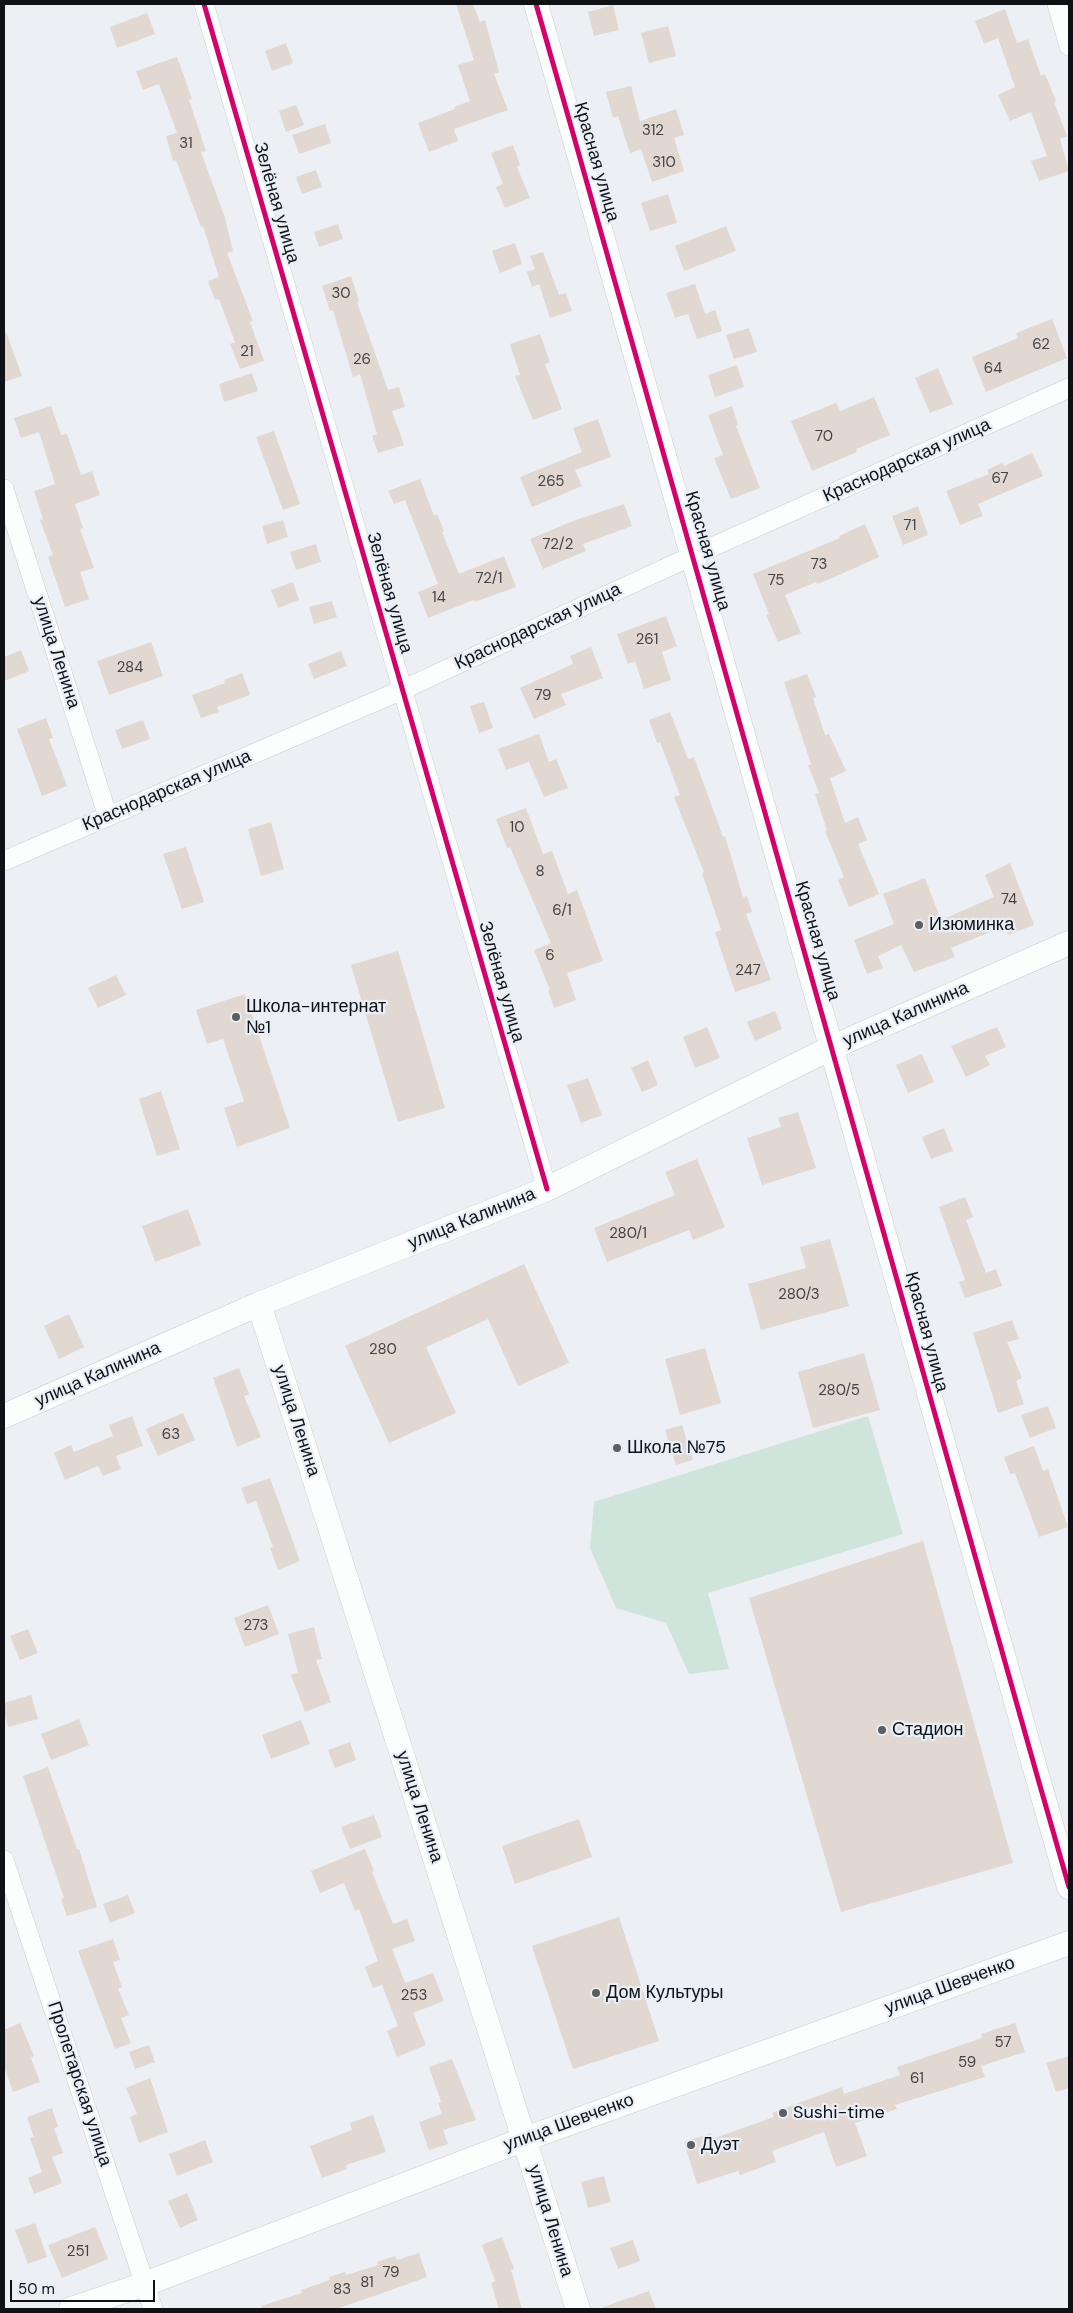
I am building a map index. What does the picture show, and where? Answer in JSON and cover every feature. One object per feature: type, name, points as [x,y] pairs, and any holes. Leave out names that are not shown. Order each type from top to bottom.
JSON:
[{"type":"street","name":"Зелёная улица","points":[[204,4],[547,1189]]},
{"type":"street","name":"Красная улица","points":[[536,4],[694,555],[833,1047],[954,1486],[1069,1887]]},
{"type":"street","points":[[1057,4],[1069,46]]},
{"type":"street","name":"Краснодарская улица","points":[[4,861],[402,690],[694,555],[1069,388]]},
{"type":"street","name":"улица Ленина","points":[[4,489],[108,817]]},
{"type":"street","name":"улица Калинина","points":[[4,1416],[259,1304],[547,1189],[833,1047],[1069,943]]},
{"type":"street","name":"улица Ленина","points":[[259,1304],[578,2309]]},
{"type":"street","name":"Пролетарская улица","points":[[4,1860],[153,2309]]},
{"type":"street","name":"улица Шевченко","points":[[71,2309],[145,2284],[524,2138],[1069,1943]]},
{"type":"green space","points":[[868,1416],[903,1534],[708,1593],[729,1669],[689,1674],[666,1623],[616,1608],[590,1548],[594,1502]]},
{"type":"building","points":[[456,4],[473,4],[480,22],[485,20],[499,72],[494,74],[508,110],[454,129],[458,141],[429,152],[418,123],[455,109],[454,107],[470,101],[458,65],[474,60]]},
{"type":"building","points":[[613,5],[619,30],[594,36],[588,12]]},
{"type":"building","points":[[1005,9],[1017,43],[1028,39],[1041,76],[1045,74],[1056,101],[1054,102],[1067,136],[1060,139],[1069,171],[1039,181],[1031,161],[1047,156],[1031,112],[1010,121],[998,95],[1015,87],[998,38],[984,44],[975,21]]},
{"type":"building","points":[[147,13],[155,34],[117,48],[110,27]]},
{"type":"building","points":[[668,26],[676,56],[649,63],[641,33]]},
{"type":"building","points":[[286,43],[293,63],[272,71],[265,51]]},
{"type":"building","points":[[177,57],[192,99],[189,100],[206,151],[201,152],[225,218],[233,251],[227,253],[253,321],[250,322],[264,361],[240,369],[230,344],[235,342],[219,299],[215,300],[208,281],[219,277],[203,226],[201,227],[176,160],[173,161],[166,136],[177,133],[159,84],[143,90],[136,71]]},
{"type":"building","points":[[631,86],[640,121],[676,109],[684,135],[674,138],[684,171],[652,182],[641,149],[630,153],[618,116],[613,118],[606,92]]},
{"type":"building","points":[[296,105],[304,125],[286,132],[279,111]]},
{"type":"building","points":[[325,124],[331,143],[299,154],[292,135]]},
{"type":"building","points":[[513,145],[520,165],[517,167],[530,198],[505,208],[496,187],[503,184],[491,153]]},
{"type":"building","points":[[316,170],[322,187],[302,194],[296,177]]},
{"type":"building","points":[[668,194],[677,223],[650,231],[641,203]]},
{"type":"building","points":[[338,224],[343,239],[319,247],[314,232]]},
{"type":"building","points":[[726,226],[736,251],[684,271],[675,246]]},
{"type":"building","points":[[515,243],[522,264],[500,273],[492,251]]},
{"type":"building","points":[[543,252],[559,295],[566,293],[572,311],[550,318],[539,284],[532,287],[527,272],[535,269],[530,256]]},
{"type":"building","points":[[351,276],[359,301],[357,302],[388,390],[399,387],[405,407],[392,411],[404,445],[378,453],[372,436],[377,434],[360,374],[353,377],[333,310],[330,311],[322,286]]},
{"type":"building","points":[[695,284],[705,314],[715,310],[722,331],[697,339],[688,314],[675,318],[666,293]]},
{"type":"building","points":[[1052,319],[1067,358],[986,392],[972,357],[1018,338],[1016,333]]},
{"type":"building","points":[[749,328],[757,352],[734,359],[726,335]]},
{"type":"building","points":[[4,332],[6,332],[22,376],[4,382]]},
{"type":"building","points":[[540,334],[550,362],[545,364],[562,409],[533,420],[515,376],[520,375],[510,344]]},
{"type":"building","points":[[737,365],[744,387],[715,397],[708,375]]},
{"type":"building","points":[[938,368],[953,404],[930,413],[915,378]]},
{"type":"building","points":[[252,373],[258,391],[224,402],[219,384]]},
{"type":"building","points":[[874,397],[890,435],[856,449],[857,452],[812,471],[791,421],[836,403],[840,411]]},
{"type":"building","points":[[51,406],[61,435],[67,434],[81,475],[92,471],[100,495],[75,504],[83,528],[80,529],[94,568],[80,572],[89,599],[65,607],[48,557],[53,555],[40,520],[43,519],[34,491],[55,484],[39,432],[21,438],[14,418]]},
{"type":"building","points":[[732,406],[738,425],[736,426],[760,488],[731,499],[714,458],[723,455],[708,415]]},
{"type":"building","points":[[598,419],[611,457],[575,470],[582,486],[532,507],[520,477],[582,452],[573,428]]},
{"type":"building","points":[[274,431],[300,504],[283,510],[256,437]]},
{"type":"building","points":[[1032,453],[1043,476],[978,504],[983,516],[960,525],[946,491],[989,474],[987,470],[1002,463],[1004,466]]},
{"type":"building","points":[[420,479],[434,516],[437,514],[444,531],[442,532],[459,574],[504,556],[516,587],[475,602],[474,600],[428,618],[418,592],[438,584],[405,500],[394,504],[388,491]]},
{"type":"building","points":[[624,504],[632,526],[583,544],[586,551],[543,569],[530,539],[573,521]]},
{"type":"building","points":[[918,506],[928,535],[903,545],[892,516]]},
{"type":"building","points":[[283,520],[288,537],[267,544],[262,526]]},
{"type":"building","points":[[865,524],[879,557],[830,579],[817,584],[816,582],[785,595],[801,633],[778,642],[766,615],[769,614],[753,574],[840,538],[839,536]]},
{"type":"building","points":[[316,544],[321,562],[296,570],[290,552]]},
{"type":"building","points":[[293,582],[299,600],[278,608],[271,590]]},
{"type":"building","points":[[332,601],[337,617],[314,624],[309,607]]},
{"type":"building","points":[[666,616],[677,646],[662,652],[671,680],[644,689],[635,661],[628,664],[617,634]]},
{"type":"building","points":[[151,642],[163,676],[109,695],[97,661]]},
{"type":"building","points":[[591,647],[603,678],[561,694],[566,705],[534,719],[520,688],[573,664],[570,656]]},
{"type":"building","points":[[21,650],[29,671],[4,681],[4,657]]},
{"type":"building","points":[[341,651],[347,666],[314,679],[308,664]]},
{"type":"building","points":[[242,673],[250,695],[217,707],[219,712],[201,718],[192,695],[225,683],[224,680]]},
{"type":"building","points":[[807,674],[816,697],[813,698],[825,735],[829,734],[846,771],[830,778],[845,823],[858,817],[867,840],[858,844],[879,894],[849,907],[838,880],[844,877],[825,831],[827,830],[815,794],[819,793],[808,765],[811,764],[784,682]]},
{"type":"building","points":[[484,702],[493,728],[479,733],[470,706]]},
{"type":"building","points":[[670,712],[688,759],[694,757],[723,837],[725,836],[743,897],[747,896],[752,912],[746,914],[771,980],[735,992],[715,932],[721,930],[702,873],[704,872],[674,797],[680,795],[660,742],[657,743],[649,720]]},
{"type":"building","points":[[46,718],[53,738],[49,739],[67,786],[42,796],[17,729]]},
{"type":"building","points":[[143,720],[150,739],[122,749],[115,730]]},
{"type":"building","points":[[539,734],[549,762],[556,759],[568,788],[544,797],[529,762],[506,770],[498,749]]},
{"type":"building","points":[[526,808],[543,854],[552,851],[568,894],[577,890],[603,961],[567,973],[576,1000],[554,1008],[548,990],[550,990],[534,950],[551,943],[510,847],[507,848],[496,819]]},
{"type":"building","points":[[271,822],[284,869],[261,876],[248,829]]},
{"type":"building","points":[[186,847],[204,902],[182,909],[163,854]]},
{"type":"building","points":[[1010,863],[1034,925],[1008,935],[1005,926],[951,948],[955,957],[914,972],[901,945],[878,956],[883,968],[867,974],[854,940],[894,924],[883,894],[925,878],[941,920],[994,897],[985,875]]},
{"type":"building","points":[[398,951],[445,1108],[398,1122],[351,965]]},
{"type":"building","points":[[116,975],[126,995],[98,1008],[88,988]]},
{"type":"building","points":[[245,994],[290,1128],[237,1147],[224,1108],[244,1101],[223,1039],[207,1044],[196,1010]]},
{"type":"building","points":[[775,1011],[782,1029],[755,1041],[747,1022]]},
{"type":"building","points":[[707,1027],[720,1058],[695,1068],[683,1037]]},
{"type":"building","points":[[997,1027],[1006,1047],[985,1056],[990,1065],[966,1077],[951,1046]]},
{"type":"building","points":[[922,1054],[934,1082],[908,1093],[896,1065]]},
{"type":"building","points":[[648,1060],[658,1085],[642,1092],[631,1068]]},
{"type":"building","points":[[588,1078],[602,1115],[581,1123],[567,1085]]},
{"type":"building","points":[[161,1091],[180,1149],[157,1156],[139,1099]]},
{"type":"building","points":[[798,1112],[816,1168],[762,1185],[747,1138],[781,1127],[778,1118]]},
{"type":"building","points":[[944,1128],[953,1151],[931,1159],[922,1137]]},
{"type":"building","points":[[697,1159],[725,1227],[693,1240],[689,1230],[607,1262],[594,1228],[675,1195],[665,1172]]},
{"type":"building","points":[[965,1197],[973,1217],[966,1220],[986,1273],[996,1269],[1002,1286],[965,1298],[959,1282],[965,1280],[939,1207]]},
{"type":"building","points":[[188,1209],[201,1245],[155,1262],[142,1226]]},
{"type":"building","points":[[830,1239],[849,1306],[761,1330],[748,1284],[806,1268],[800,1247]]},
{"type":"building","points":[[524,1264],[569,1363],[518,1386],[488,1319],[426,1347],[456,1413],[389,1443],[345,1346]]},
{"type":"building","points":[[69,1314],[84,1347],[59,1359],[44,1326]]},
{"type":"building","points":[[1012,1320],[1019,1339],[1007,1342],[1022,1378],[1016,1381],[1024,1404],[998,1413],[973,1333]]},
{"type":"building","points":[[705,1348],[721,1403],[680,1415],[665,1359]]},
{"type":"building","points":[[864,1353],[880,1410],[813,1428],[798,1372]]},
{"type":"building","points":[[239,1368],[249,1394],[244,1396],[261,1437],[237,1447],[213,1378]]},
{"type":"building","points":[[1048,1406],[1056,1428],[1030,1438],[1021,1415]]},
{"type":"building","points":[[183,1413],[195,1440],[158,1456],[146,1429]]},
{"type":"building","points":[[132,1416],[143,1446],[116,1456],[121,1469],[103,1476],[98,1466],[65,1480],[54,1453],[71,1445],[74,1452],[113,1436],[109,1425]]},
{"type":"building","points":[[682,1425],[693,1460],[676,1465],[665,1430]]},
{"type":"building","points":[[1034,1446],[1043,1471],[1048,1469],[1068,1527],[1039,1537],[1015,1473],[1010,1474],[1004,1457]]},
{"type":"building","points":[[270,1478],[300,1561],[278,1570],[270,1548],[273,1547],[256,1501],[247,1504],[241,1488]]},
{"type":"building","name":"Стадион","points":[[923,1541],[1013,1863],[841,1912],[749,1598]]},
{"type":"building","points":[[268,1605],[279,1634],[245,1647],[234,1618]]},
{"type":"building","points":[[314,1627],[322,1659],[316,1660],[331,1702],[305,1712],[291,1675],[298,1673],[288,1634]]},
{"type":"building","points":[[28,1629],[38,1653],[20,1660],[10,1636]]},
{"type":"building","points":[[31,1695],[38,1719],[8,1727],[4,1714],[4,1703]]},
{"type":"building","points":[[79,1719],[89,1745],[51,1760],[41,1734]]},
{"type":"building","points":[[301,1720],[310,1744],[271,1759],[262,1735]]},
{"type":"building","points":[[350,1742],[356,1760],[335,1768],[328,1750]]},
{"type":"building","points":[[48,1767],[77,1849],[79,1849],[97,1907],[67,1916],[61,1899],[64,1898],[23,1776]]},
{"type":"building","points":[[374,1815],[382,1837],[350,1849],[341,1827]]},
{"type":"building","points":[[579,1819],[592,1857],[515,1884],[502,1846]]},
{"type":"building","points":[[365,1849],[393,1924],[407,1919],[415,1941],[392,1949],[405,1983],[433,1973],[444,2001],[413,2013],[426,2045],[397,2057],[387,2031],[398,2026],[382,1985],[373,1988],[365,1967],[378,1961],[359,1909],[355,1911],[344,1883],[320,1893],[311,1871]]},
{"type":"building","points":[[128,1895],[135,1913],[110,1923],[103,1904]]},
{"type":"building","name":"Дом Культуры","points":[[619,1917],[659,2041],[573,2069],[532,1946]]},
{"type":"building","points":[[113,1939],[120,1960],[113,1962],[122,1987],[118,1989],[129,2015],[121,2018],[131,2043],[115,2049],[78,1951]]},
{"type":"building","points":[[20,2023],[34,2056],[31,2058],[40,2082],[13,2092],[4,2066],[4,2030]]},
{"type":"building","points":[[1015,2023],[1025,2052],[981,2066],[985,2077],[895,2105],[897,2109],[855,2123],[867,2156],[836,2167],[824,2132],[772,2151],[776,2162],[740,2175],[738,2171],[697,2184],[684,2142],[711,2133],[712,2139],[774,2117],[772,2113],[842,2087],[844,2094],[900,2075],[897,2067],[982,2038],[981,2034]]},
{"type":"building","points":[[149,2045],[155,2062],[135,2069],[129,2052]]},
{"type":"building","points":[[1069,2056],[1069,2088],[1056,2092],[1046,2063]]},
{"type":"building","points":[[452,2059],[476,2120],[443,2130],[448,2144],[429,2150],[419,2122],[442,2114],[438,2103],[441,2102],[429,2067]]},
{"type":"building","points":[[150,2078],[168,2132],[139,2143],[130,2117],[137,2114],[126,2088]]},
{"type":"building","points":[[52,2108],[58,2127],[54,2128],[63,2153],[52,2157],[62,2183],[34,2194],[28,2178],[42,2172],[30,2138],[34,2137],[27,2117]]},
{"type":"building","points":[[373,2115],[386,2152],[346,2165],[347,2169],[322,2178],[310,2146],[352,2130],[350,2123]]},
{"type":"building","points":[[205,2140],[213,2162],[177,2176],[169,2154]]},
{"type":"building","points":[[604,2176],[611,2202],[588,2208],[581,2182]]},
{"type":"building","points":[[187,2193],[198,2220],[180,2228],[168,2201]]},
{"type":"building","points":[[35,2223],[47,2257],[28,2264],[15,2230]]},
{"type":"building","points":[[95,2227],[108,2259],[62,2278],[48,2245]]},
{"type":"building","points":[[502,2237],[514,2269],[511,2270],[522,2309],[499,2309],[491,2283],[495,2281],[482,2245]]},
{"type":"building","points":[[633,2240],[640,2261],[618,2269],[610,2248]]},
{"type":"building","points":[[419,2253],[427,2277],[380,2294],[336,2309],[261,2309],[261,2306],[302,2293],[301,2290],[330,2280],[329,2277],[345,2272],[346,2275],[378,2265],[377,2262],[395,2256],[397,2260]]},
{"type":"building","points":[[649,2291],[656,2309],[604,2309],[603,2307]]},
{"type":"cycle path","points":[[204,4],[547,1189]]},
{"type":"cycle path","points":[[536,4],[1069,1887]]},
{"type":"place","name":"Изюминка","points":[[919,925]]},
{"type":"place","name":"Школа-интернат №1","points":[[236,1017]]},
{"type":"place","name":"Школа №75","points":[[617,1448]]},
{"type":"place","name":"Стадион","points":[[882,1730]]},
{"type":"place","name":"Дом Культуры","points":[[596,1993]]},
{"type":"place","name":"Sushi-time","points":[[783,2113]]},
{"type":"place","name":"Дуэт","points":[[691,2145]]}]
